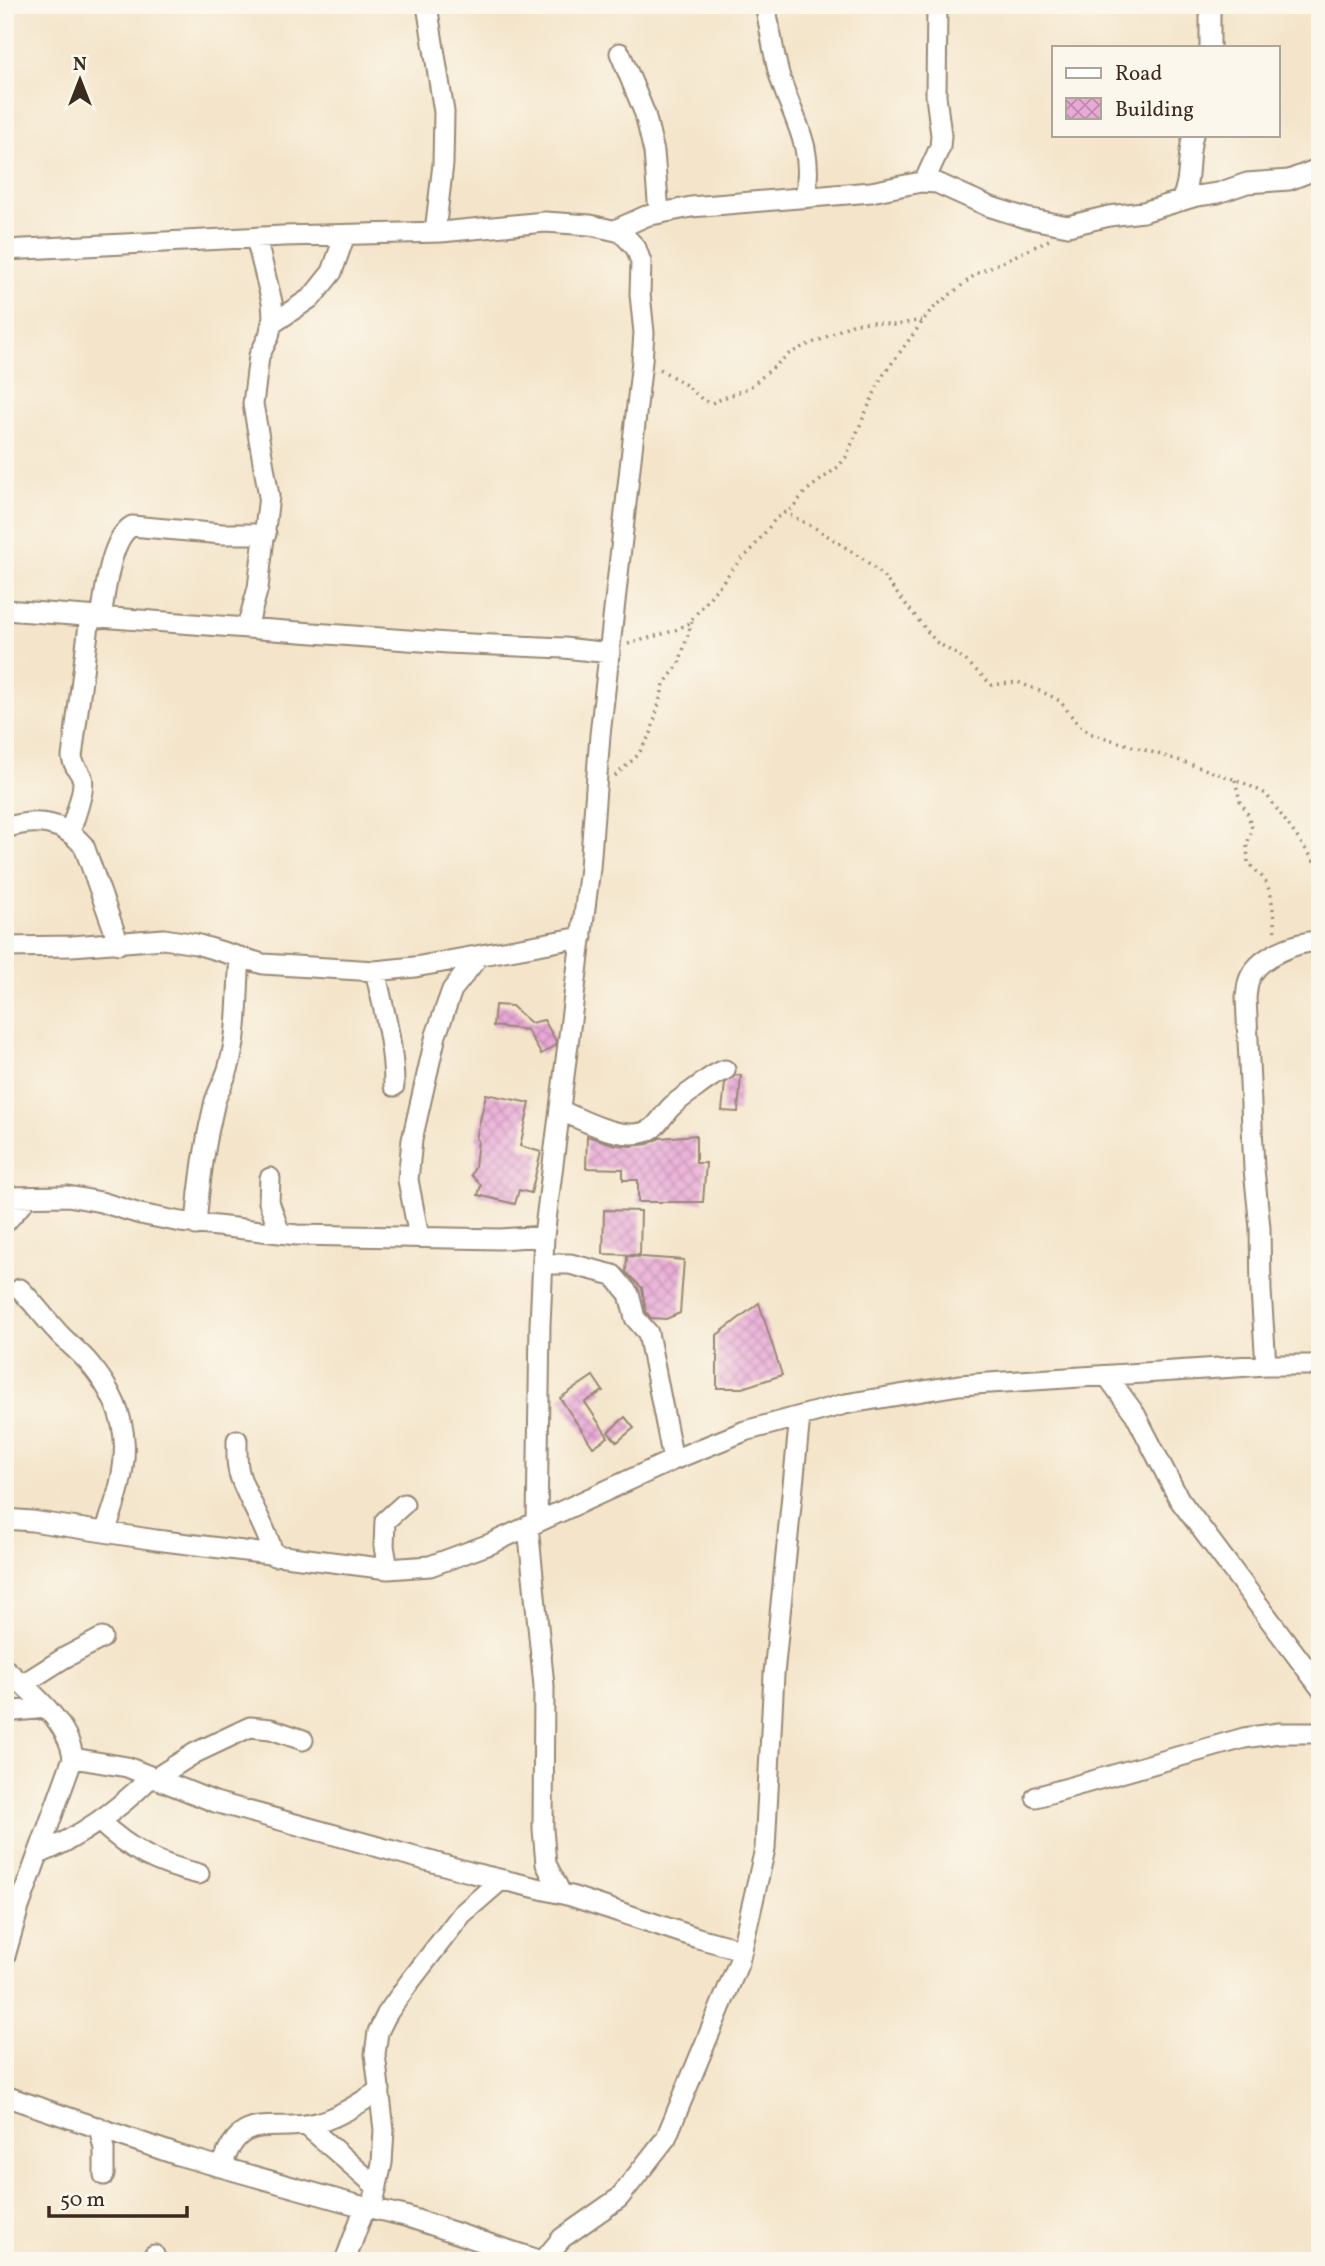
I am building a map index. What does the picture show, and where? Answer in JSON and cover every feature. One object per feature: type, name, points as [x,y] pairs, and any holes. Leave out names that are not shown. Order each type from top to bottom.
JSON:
[{"type":"street","points":[[427,5],[444,112],[443,164],[435,232]]},
{"type":"street","points":[[765,5],[779,74],[808,156],[805,198]]},
{"type":"street","points":[[924,182],[940,147],[941,135],[936,96],[937,5]]},
{"type":"street","points":[[1210,5],[1210,46]]},
{"type":"street","points":[[620,53],[645,114],[654,152],[658,214],[637,251]]},
{"type":"street","points":[[1181,201],[1189,181],[1188,161],[1193,136]]},
{"type":"street","points":[[615,230],[658,214],[691,207],[872,192],[924,182],[937,183],[958,194],[1026,218],[1068,226],[1109,216],[1143,212],[1219,193],[1247,183],[1289,180],[1320,168]]},
{"type":"street","points":[[5,250],[435,232],[564,222],[621,232],[637,251],[641,262],[640,294],[644,333],[642,361],[582,937],[544,1236],[533,1524],[544,1686],[543,1829],[546,1864],[561,1894]]},
{"type":"street","points":[[272,324],[312,298],[332,272],[345,234]]},
{"type":"street","points":[[247,627],[258,588],[269,496],[253,404],[259,356],[272,324],[272,302],[256,238]]},
{"type":"street","points":[[70,832],[83,788],[82,777],[73,764],[72,757],[95,618],[118,542],[125,530],[132,526],[222,534],[266,534]]},
{"type":"street","points":[[5,610],[448,643],[610,650]]},
{"type":"street","points":[[5,828],[25,823],[45,823],[62,827],[84,846],[119,944]]},
{"type":"street","points":[[5,947],[119,944],[164,939],[196,944],[262,964],[375,971],[478,957],[582,937]]},
{"type":"street","points":[[1266,1365],[1246,997],[1249,979],[1278,951],[1320,941]]},
{"type":"street","points":[[196,1225],[199,1180],[210,1126],[216,1099],[229,1067],[235,1035],[240,957]]},
{"type":"street","points":[[419,1237],[408,1180],[412,1140],[436,1035],[452,990],[478,957]]},
{"type":"street","points":[[375,971],[390,1028],[394,1086]]},
{"type":"street","points":[[561,1110],[599,1127],[625,1133],[642,1133],[654,1127],[670,1108],[711,1075],[725,1070]]},
{"type":"street","points":[[270,1178],[269,1202],[280,1233]]},
{"type":"street","points":[[5,1197],[68,1196],[196,1225],[280,1233],[500,1239],[544,1236]]},
{"type":"street","points":[[5,1223],[28,1197]]},
{"type":"street","points":[[543,1264],[570,1264],[613,1275],[629,1294],[635,1318],[648,1333],[673,1460]]},
{"type":"street","points":[[20,1289],[54,1329],[88,1362],[107,1386],[118,1411],[125,1437],[126,1455],[119,1493],[105,1532]]},
{"type":"street","points":[[5,1519],[388,1569],[430,1566],[745,1431],[845,1404],[959,1385],[1266,1365],[1320,1365]]},
{"type":"street","points":[[1107,1376],[1135,1414],[1179,1499],[1320,1687]]},
{"type":"street","points":[[5,2096],[178,2155],[405,2216],[542,2261],[562,2238],[619,2198],[666,2138],[742,1950],[765,1849],[774,1674],[800,1416]]},
{"type":"street","points":[[236,1440],[240,1479],[265,1526],[274,1556]]},
{"type":"street","points":[[388,1569],[384,1546],[385,1521],[404,1504]]},
{"type":"street","points":[[23,1684],[102,1638]]},
{"type":"street","points":[[5,1669],[46,1708],[72,1745],[73,1758],[19,1906],[5,1956]]},
{"type":"street","points":[[5,1712],[46,1708]]},
{"type":"street","points":[[39,1854],[61,1845],[116,1811],[153,1778],[195,1753],[250,1727],[271,1729],[303,1740]]},
{"type":"street","points":[[1036,1797],[1244,1738],[1279,1733],[1320,1733]]},
{"type":"street","points":[[73,1758],[127,1767],[215,1802],[561,1894],[742,1950]]},
{"type":"street","points":[[99,1821],[143,1856],[161,1864],[199,1874]]},
{"type":"street","points":[[345,2261],[377,2187],[382,2163],[384,2130],[374,2054],[378,2032],[387,2014],[462,1913],[501,1880]]},
{"type":"street","points":[[222,2167],[233,2139],[251,2129],[271,2125],[306,2125],[336,2115],[380,2090]]},
{"type":"street","points":[[306,2125],[377,2187]]},
{"type":"street","points":[[99,2127],[104,2149],[104,2175]]},
{"type":"path","points":[[596,790],[638,755],[651,733],[664,684],[679,664],[693,620],[717,587],[750,552],[776,518],[846,457],[881,378],[924,320],[946,297],[976,274],[1046,242],[1068,226]]},
{"type":"path","points":[[642,361],[686,385],[704,401],[712,403],[750,387],[789,354],[804,345],[854,323],[874,322],[893,326],[924,320]]},
{"type":"path","points":[[784,512],[817,528],[865,559],[883,576],[936,642],[963,658],[992,685],[1018,682],[1060,702],[1089,733],[1181,761],[1266,794],[1320,869]]},
{"type":"path","points":[[610,650],[673,631],[693,620]]},
{"type":"path","points":[[1234,780],[1252,828],[1246,854],[1248,862],[1263,878],[1268,888],[1278,951]]},
{"type":"building","points":[[495,1005],[512,1006],[531,1023],[544,1020],[556,1045],[541,1054],[527,1030],[493,1026]]},
{"type":"building","points":[[736,1075],[741,1076],[738,1112],[722,1111],[725,1083]]},
{"type":"building","points":[[486,1094],[530,1103],[520,1146],[541,1152],[531,1193],[519,1190],[515,1204],[478,1195],[481,1185],[471,1175],[475,1167],[476,1139]]},
{"type":"building","points":[[696,1135],[696,1163],[706,1163],[703,1202],[638,1202],[638,1180],[623,1180],[623,1169],[586,1168],[587,1136],[616,1145],[631,1146],[648,1144],[660,1138]]},
{"type":"building","points":[[604,1210],[641,1211],[640,1255],[603,1254]]},
{"type":"building","points":[[627,1256],[684,1260],[680,1313],[666,1319],[651,1318],[646,1312],[642,1288],[626,1272]]},
{"type":"building","points":[[759,1303],[782,1375],[742,1388],[717,1388],[717,1335]]},
{"type":"building","points":[[593,1376],[603,1391],[585,1402],[608,1437],[593,1447],[560,1398]]},
{"type":"building","points":[[625,1417],[634,1428],[617,1442],[608,1432]]}]
